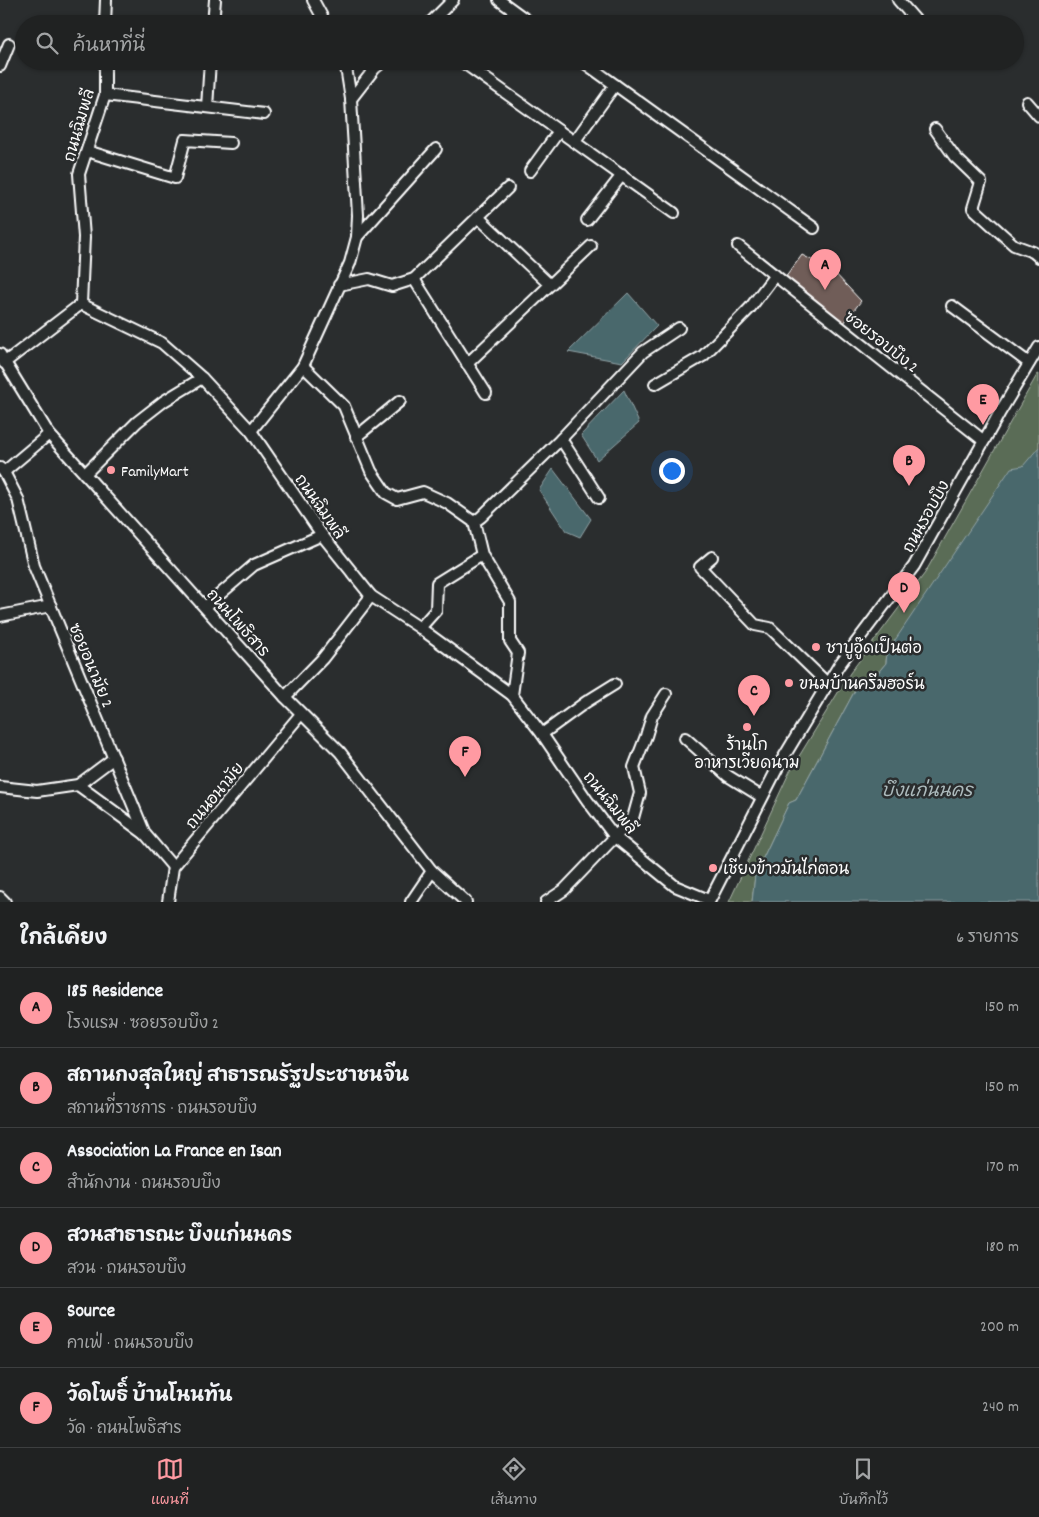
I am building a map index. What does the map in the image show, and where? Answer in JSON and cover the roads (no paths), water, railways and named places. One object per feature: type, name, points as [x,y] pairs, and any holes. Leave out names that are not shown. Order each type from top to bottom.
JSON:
[{"type":"street","points":[[105,15],[106,0]]},
{"type":"street","points":[[214,15],[215,0]]},
{"type":"street","points":[[313,0],[321,15]]},
{"type":"street","points":[[437,15],[453,0]]},
{"type":"street","points":[[499,0],[520,15]]},
{"type":"street","points":[[898,0],[911,15]]},
{"type":"street","points":[[0,66],[9,44]]},
{"type":"street","name":"ถนนฉิมพลี","points":[[105,70],[104,95],[79,174],[84,237],[81,304],[162,342],[202,378],[251,431],[322,535],[371,596],[420,628],[512,695],[615,836],[675,886],[709,901]]},
{"type":"street","points":[[207,107],[209,70]]},
{"type":"street","points":[[251,431],[303,366],[350,263],[357,238],[358,215],[351,99],[346,70]]},
{"type":"street","points":[[351,99],[373,70]]},
{"type":"street","points":[[474,70],[674,213]]},
{"type":"street","points":[[594,70],[814,228]]},
{"type":"street","points":[[574,142],[615,85]]},
{"type":"street","points":[[104,95],[264,114]]},
{"type":"street","points":[[1027,102],[1039,116]]},
{"type":"street","points":[[935,129],[955,157],[981,182],[973,208],[1014,245],[1033,252],[1039,257]]},
{"type":"street","points":[[530,171],[559,131]]},
{"type":"street","points":[[87,151],[175,178],[185,140],[231,143]]},
{"type":"street","points":[[357,238],[436,149]]},
{"type":"street","points":[[587,220],[622,175]]},
{"type":"street","points":[[339,285],[369,279],[392,286],[414,279],[508,188]]},
{"type":"street","points":[[478,217],[550,285]]},
{"type":"street","points":[[467,364],[591,246]]},
{"type":"street","name":"ซอยรอบบึง 2","points":[[738,246],[984,441]]},
{"type":"street","points":[[655,384],[703,356],[750,308],[775,275]]},
{"type":"street","points":[[414,279],[486,393]]},
{"type":"street","points":[[2,358],[81,304]]},
{"type":"street","points":[[952,306],[1029,363]]},
{"type":"street","points":[[474,522],[561,439],[643,352],[679,328]]},
{"type":"street","name":"ถนนรอบบึง","points":[[709,901],[779,765],[839,665],[914,566],[1039,347]]},
{"type":"street","name":"ถนนโพธิสาร","points":[[2,358],[48,434],[285,697],[340,752],[432,871],[466,902]]},
{"type":"street","points":[[303,366],[344,406],[370,471],[386,493],[397,499],[423,492],[447,504],[474,522],[482,555],[510,602],[510,641],[518,653],[512,695]]},
{"type":"street","points":[[86,474],[137,422],[202,378]]},
{"type":"street","points":[[356,437],[400,401]]},
{"type":"street","points":[[2,470],[48,434]]},
{"type":"street","points":[[561,439],[599,498]]},
{"type":"street","name":"ซอยอนามัย 2","points":[[2,470],[18,499],[34,566],[146,834],[173,867]]},
{"type":"street","points":[[205,607],[254,565],[322,535]]},
{"type":"street","points":[[420,628],[436,610],[437,583],[482,555]]},
{"type":"street","points":[[712,557],[700,567],[755,625],[770,628],[828,684]]},
{"type":"street","points":[[285,697],[323,658],[371,596]]},
{"type":"street","points":[[0,616],[51,606]]},
{"type":"street","points":[[542,734],[586,702],[615,684]]},
{"type":"street","points":[[546,902],[564,890],[633,818],[640,793],[634,767],[652,716],[666,694]]},
{"type":"street","name":"ถนนอนามัย","points":[[173,867],[301,714]]},
{"type":"street","points":[[685,738],[728,776],[762,797]]},
{"type":"street","points":[[0,787],[37,791],[78,785],[114,758]]},
{"type":"street","points":[[78,785],[146,834]]},
{"type":"street","points":[[168,902],[173,867]]},
{"type":"street","points":[[411,902],[432,871]]},
{"type":"street","points":[[0,897],[4,902]]},
{"type":"water","points":[[628,293],[657,326],[622,362],[568,352]]},
{"type":"water","points":[[624,390],[639,423],[597,460],[581,435]]},
{"type":"water","name":"บึงแก่นนคร","points":[[1039,447],[1039,902],[752,902],[755,875],[789,803],[796,800],[859,683],[871,681],[886,663],[887,652],[1011,468],[1023,466]]},
{"type":"water","points":[[553,469],[591,519],[580,537],[566,531],[539,490]]},
{"type":"place","name":"185 Residence","points":[[825,290]]},
{"type":"place","name":"Source","points":[[983,425]]},
{"type":"place","name":"FamilyMart","points":[[111,470]]},
{"type":"place","name":"สถานกงสุลใหญ่ สาธารณรัฐประชาชนจีน","points":[[909,486]]},
{"type":"place","name":"สวนสาธารณะ บึงแก่นนคร","points":[[904,613]]},
{"type":"place","name":"ชาบูอู๊ดเป็นต่อ","points":[[816,647]]},
{"type":"place","name":"ขนมบ้านครีมฮอร์น","points":[[789,683]]},
{"type":"place","name":"Association La France en Isan","points":[[754,716]]},
{"type":"place","name":"ร้านโก อาหารเวียดนาม","points":[[747,727]]},
{"type":"place","name":"วัดโพธิ์ บ้านโนนทัน","points":[[465,777]]},
{"type":"place","name":"เชียงข้าวมันไก่ตอน","points":[[713,868]]}]
